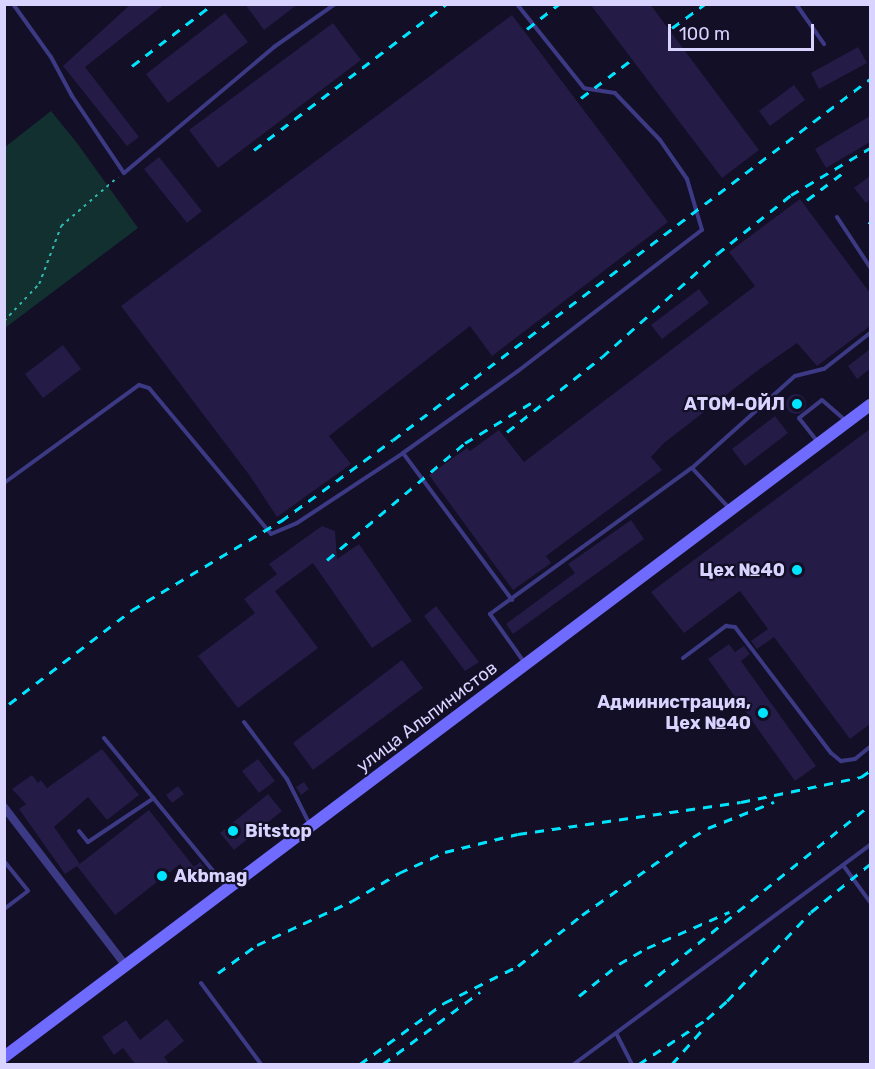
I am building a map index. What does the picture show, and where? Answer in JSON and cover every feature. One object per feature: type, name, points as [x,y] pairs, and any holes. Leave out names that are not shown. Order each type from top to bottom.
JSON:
[{"type":"main road","name":"улица Альпинистов","points":[[4,1057],[870,405]]},
{"type":"street","points":[[4,807],[126,966]]},
{"type":"lane","points":[[13,4],[51,57],[72,96],[124,173],[274,47],[335,4]]},
{"type":"lane","points":[[4,483],[139,385],[149,388],[271,534],[297,523],[403,453],[518,371],[702,230],[687,179],[660,140],[615,93],[584,88],[518,4]]},
{"type":"lane","points":[[796,4],[824,44]]},
{"type":"lane","points":[[837,217],[870,267]]},
{"type":"lane","points":[[526,665],[490,615],[692,468],[795,376],[824,369],[870,333]]},
{"type":"lane","points":[[819,444],[799,418],[822,400],[836,409],[847,422]]},
{"type":"lane","points":[[403,453],[512,600]]},
{"type":"lane","points":[[692,468],[731,510]]},
{"type":"lane","points":[[683,658],[726,627],[735,627],[831,753],[841,761],[855,759],[870,747]]},
{"type":"lane","points":[[244,722],[287,779],[311,827]]},
{"type":"lane","points":[[104,738],[228,889]]},
{"type":"lane","points":[[79,831],[87,842],[154,798]]},
{"type":"lane","points":[[574,1065],[870,845]]},
{"type":"lane","points":[[4,861],[28,891],[4,909]]},
{"type":"lane","points":[[843,865],[870,902]]},
{"type":"lane","points":[[201,983],[261,1065]]},
{"type":"lane","points":[[616,1033],[632,1065]]},
{"type":"path","points":[[4,321],[39,285],[61,226],[124,173]]},
{"type":"green space","points":[[51,111],[138,228],[5,328],[5,147]]},
{"type":"building","points":[[131,4],[165,4],[85,67],[139,137],[127,146],[63,66]]},
{"type":"building","points":[[245,4],[298,4],[264,30]]},
{"type":"building","points":[[590,4],[650,4],[759,150],[722,178]]},
{"type":"building","points":[[225,13],[248,42],[168,103],[146,74]]},
{"type":"building","points":[[512,15],[668,222],[492,356],[470,326],[329,436],[351,464],[277,517],[250,476],[121,306]]},
{"type":"building","points":[[333,23],[361,60],[218,168],[189,130]]},
{"type":"building","points":[[858,47],[867,63],[819,89],[811,73]]},
{"type":"building","points":[[794,85],[805,100],[770,126],[759,111]]},
{"type":"building","points":[[870,116],[870,142],[826,168],[815,149]]},
{"type":"building","points":[[159,157],[202,211],[187,223],[144,169]]},
{"type":"building","points":[[870,176],[870,199],[866,203],[854,188]]},
{"type":"building","points":[[800,199],[870,293],[870,326],[817,366],[797,343],[757,371],[664,443],[651,457],[662,470],[546,556],[551,563],[513,590],[429,475],[467,448],[470,451],[499,430],[524,462],[755,286],[729,252]]},
{"type":"building","points":[[699,289],[709,303],[662,339],[651,325]]},
{"type":"building","points":[[63,345],[81,369],[43,398],[25,374]]},
{"type":"building","points":[[870,349],[870,369],[857,379],[848,366]]},
{"type":"building","points":[[796,394],[803,397],[806,404],[803,411],[796,414],[789,411],[786,404],[789,397]]},
{"type":"building","points":[[775,416],[788,433],[745,466],[732,449]]},
{"type":"building","name":"Цех №40","points":[[870,429],[870,724],[850,739],[774,637],[757,649],[751,641],[768,629],[740,591],[684,633],[651,592]]},
{"type":"building","points":[[631,520],[644,539],[513,634],[506,624],[575,573],[568,564]]},
{"type":"building","points":[[322,526],[335,531],[337,559],[359,544],[412,621],[372,648],[313,563],[275,591],[318,648],[238,708],[198,656],[255,613],[244,599],[277,574],[269,564]]},
{"type":"building","points":[[436,606],[479,662],[465,671],[424,616]]},
{"type":"building","name":"Администрация, Цех №40","points":[[729,644],[735,652],[744,646],[750,654],[741,661],[816,766],[795,781],[708,659]]},
{"type":"building","points":[[402,660],[423,688],[313,770],[293,743]]},
{"type":"building","points":[[102,749],[139,795],[107,820],[88,797],[54,827],[80,864],[65,874],[19,809],[26,804],[12,789],[32,775],[38,783],[41,780],[47,788]]},
{"type":"building","points":[[258,759],[275,781],[259,793],[242,771]]},
{"type":"building","points":[[304,782],[309,789],[301,795],[296,787]]},
{"type":"building","points":[[178,786],[184,794],[172,803],[166,795]]},
{"type":"building","points":[[268,794],[282,811],[234,850],[220,833]]},
{"type":"building","points":[[149,810],[194,867],[200,862],[205,869],[191,879],[180,864],[115,915],[77,866]]},
{"type":"building","points":[[167,1019],[184,1041],[164,1057],[170,1065],[136,1065],[123,1048],[114,1055],[102,1037],[126,1020],[140,1040]]},
{"type":"railway","points":[[132,66],[213,4]]},
{"type":"railway","points":[[254,150],[446,4]]},
{"type":"railway","points":[[527,29],[559,4]]},
{"type":"railway","points":[[672,28],[705,4]]},
{"type":"railway","points":[[581,98],[630,61]]},
{"type":"railway","points":[[9,704],[132,610],[281,521],[393,440],[870,79]]},
{"type":"railway","points":[[507,432],[602,357],[717,254],[791,195],[870,148]]},
{"type":"railway","points":[[807,200],[844,172]]},
{"type":"railway","points":[[327,560],[465,443],[534,401]]},
{"type":"railway","points":[[218,973],[257,945],[352,901],[399,873],[445,852],[518,834],[741,802],[861,777],[870,771]]},
{"type":"railway","points":[[360,1064],[444,1003],[518,966],[582,915],[693,837],[708,828],[774,802]]},
{"type":"railway","points":[[645,986],[870,805]]},
{"type":"railway","points":[[639,1064],[707,1019],[811,912],[870,864]]},
{"type":"railway","points":[[579,996],[619,964],[647,948],[729,912]]},
{"type":"railway","points":[[383,1064],[480,992]]},
{"type":"railway","points":[[672,1064],[704,1028]]},
{"type":"place","name":"АТОМ-ОЙЛ","points":[[797,404]]},
{"type":"place","name":"Цех №40","points":[[797,570]]},
{"type":"place","name":"Администрация, Цех №40","points":[[763,713]]},
{"type":"place","name":"Bitstop","points":[[233,831]]},
{"type":"place","name":"Akbmag","points":[[162,876]]}]
